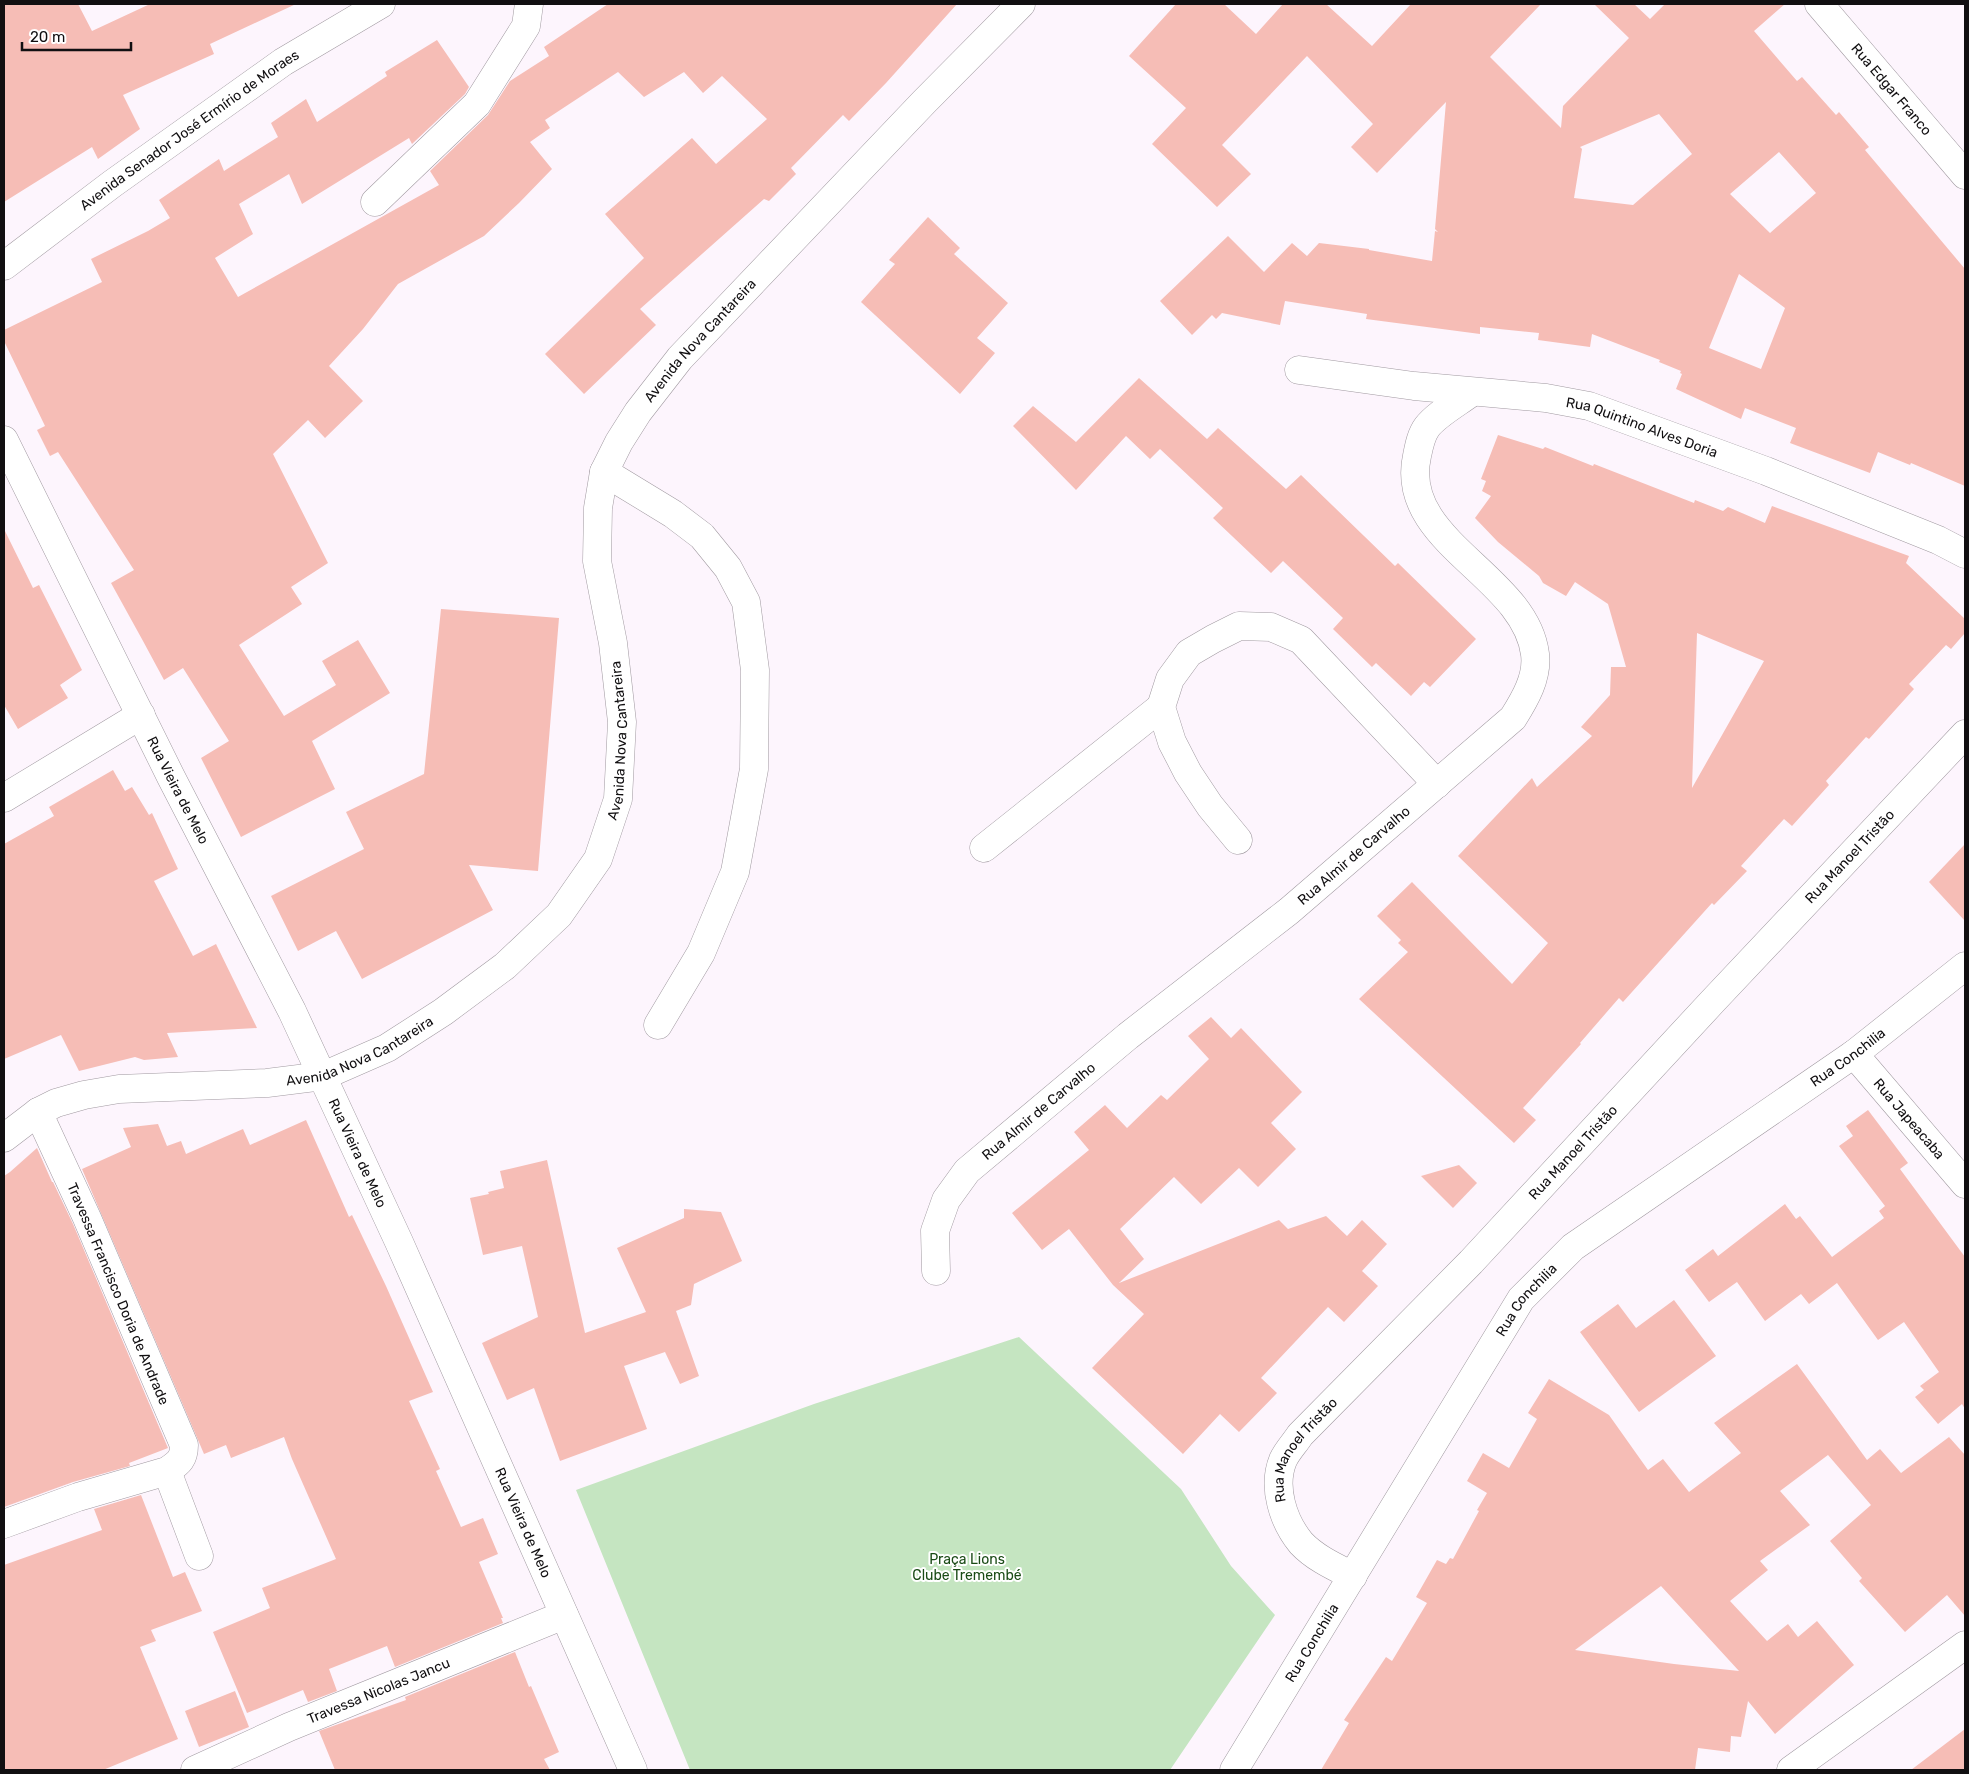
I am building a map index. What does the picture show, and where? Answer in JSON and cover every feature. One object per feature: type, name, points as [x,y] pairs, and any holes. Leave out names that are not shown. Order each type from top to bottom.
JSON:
[{"type":"street","name":"Avenida Senador José Ermírio de Moraes","points":[[4,266],[112,184],[283,62],[381,4]]},
{"type":"street","points":[[375,202],[477,104],[526,26],[529,4]]},
{"type":"street","name":"Avenida Nova Cantareira","points":[[4,1138],[38,1112],[56,1103],[119,1089],[267,1083],[323,1076],[387,1048],[443,1012],[505,966],[559,915],[598,859],[618,799],[622,722],[613,643],[597,560],[598,508],[604,472],[619,442],[638,412],[680,358],[924,102],[1021,4]]},
{"type":"street","name":"Rua Edgar Franco","points":[[1819,4],[1965,175]]},
{"type":"street","name":"Rua Quintino Alves Doria","points":[[1300,370],[1358,379],[1472,392],[1546,398],[1589,406],[1766,472],[1938,540],[1965,554]]},
{"type":"street","name":"Rua Almir de Carvalho","points":[[936,1271],[935,1231],[946,1200],[967,1171],[1128,1036],[1289,911],[1514,718],[1526,698],[1533,678],[1536,655],[1531,637],[1518,612],[1504,594],[1439,532],[1420,500],[1414,471],[1420,442],[1428,427],[1472,392]]},
{"type":"street","name":"Rua Vieira de Melo","points":[[4,440],[323,1076],[466,1390],[633,1770]]},
{"type":"street","points":[[604,472],[673,514],[702,536],[728,568],[746,602],[755,670],[754,769],[735,872],[701,953],[658,1025]]},
{"type":"street","points":[[984,848],[1161,708],[1170,679],[1189,653],[1239,626],[1271,627],[1301,640],[1437,784]]},
{"type":"street","points":[[1161,708],[1172,742],[1188,773],[1210,806],[1238,840]]},
{"type":"street","points":[[4,798],[141,715]]},
{"type":"street","name":"Rua Manoel Tristão","points":[[1353,1576],[1321,1559],[1302,1543],[1285,1517],[1278,1489],[1283,1460],[1300,1435],[1471,1262],[1712,1002],[1965,734]]},
{"type":"street","name":"Rua Conchilia","points":[[1234,1770],[1520,1299],[1573,1247],[1854,1054],[1965,966]]},
{"type":"street","name":"Rua Japeacaba","points":[[1854,1054],[1965,1184]]},
{"type":"street","name":"Travessa Francisco Doria de Andrade","points":[[4,1524],[78,1497],[166,1471],[179,1463],[184,1456],[184,1445],[87,1218],[38,1112]]},
{"type":"street","points":[[166,1471],[200,1556]]},
{"type":"street","name":"Travessa Nicolas Jancu","points":[[196,1770],[289,1727],[564,1616]]},
{"type":"street","points":[[1791,1770],[1965,1645]]},
{"type":"green space","name":"Praça Lions Clube Tremembé","points":[[1019,1337],[1181,1489],[1231,1566],[1275,1615],[1170,1770],[690,1770],[576,1490],[814,1404]]},
{"type":"building","points":[[4,4],[78,4],[92,31],[150,4],[296,4],[210,44],[214,54],[123,95],[140,129],[98,159],[92,147],[4,202]]},
{"type":"building","points":[[608,4],[957,4],[849,121],[843,115],[791,168],[796,174],[769,201],[764,199],[640,309],[656,325],[584,394],[545,354],[644,258],[605,214],[692,138],[716,164],[767,119],[722,76],[703,93],[684,72],[644,97],[618,72],[545,120],[550,128],[530,142],[552,169],[519,203],[484,236],[398,284],[363,329],[329,366],[363,401],[325,438],[308,420],[273,454],[328,563],[291,587],[302,604],[239,645],[284,716],[336,685],[322,661],[358,640],[390,693],[312,741],[335,789],[241,837],[201,758],[229,741],[183,668],[164,680],[111,583],[134,570],[58,452],[50,456],[37,430],[45,426],[4,341],[4,330],[102,282],[91,259],[170,218],[159,200],[219,159],[224,171],[278,137],[271,123],[306,99],[317,122],[387,76],[385,72],[437,40],[469,87],[465,94],[412,144],[409,138],[302,204],[289,174],[239,204],[253,234],[215,258],[238,297],[439,185],[430,171],[488,115],[510,81],[549,56],[544,47]]},
{"type":"building","points":[[1176,4],[1224,4],[1256,34],[1283,4],[1326,4],[1372,46],[1411,4],[1541,4],[1490,57],[1561,128],[1563,106],[1629,38],[1594,4],[1634,4],[1650,19],[1665,4],[1785,4],[1754,31],[1797,81],[1802,77],[1836,115],[1839,112],[1869,147],[1865,150],[1965,269],[1965,486],[1911,463],[1910,465],[1878,452],[1870,473],[1790,443],[1796,428],[1745,408],[1741,419],[1676,389],[1682,374],[1680,373],[1681,371],[1659,362],[1660,360],[1592,334],[1590,347],[1538,340],[1539,333],[1480,327],[1480,334],[1366,319],[1367,314],[1285,301],[1280,325],[1222,313],[1216,319],[1212,315],[1192,335],[1160,301],[1228,236],[1264,272],[1292,243],[1307,256],[1319,243],[1369,249],[1432,261],[1435,231],[1438,232],[1435,229],[1446,102],[1377,173],[1351,147],[1373,124],[1307,56],[1222,145],[1251,174],[1217,207],[1152,144],[1186,108],[1129,56]],"holes":[[[1659,114],[1692,154],[1633,205],[1574,198],[1582,149],[1580,147]],[[1779,152],[1816,193],[1770,233],[1730,194]],[[1739,274],[1785,308],[1761,369],[1709,348]]]},
{"type":"building","points":[[928,217],[960,248],[954,254],[1008,303],[977,338],[995,353],[960,394],[861,302],[895,264],[889,260]]},
{"type":"building","points":[[1139,378],[1207,439],[1218,428],[1286,489],[1301,475],[1395,566],[1398,563],[1476,639],[1430,687],[1424,682],[1411,696],[1376,663],[1372,667],[1333,629],[1343,618],[1283,561],[1271,573],[1213,518],[1223,508],[1160,449],[1150,459],[1126,436],[1076,490],[1013,426],[1033,406],[1076,442]]},
{"type":"building","points":[[1498,435],[1543,449],[1545,447],[1593,466],[1594,464],[1694,503],[1695,500],[1723,511],[1728,507],[1765,523],[1772,506],[1909,556],[1906,563],[1965,619],[1965,633],[1951,649],[1946,645],[1909,684],[1914,689],[1869,739],[1866,737],[1826,781],[1829,785],[1792,826],[1784,819],[1741,866],[1747,871],[1714,905],[1712,903],[1623,1002],[1619,998],[1581,1044],[1523,1108],[1536,1120],[1514,1143],[1359,999],[1408,952],[1398,943],[1401,940],[1377,916],[1412,882],[1512,984],[1548,943],[1458,856],[1532,778],[1537,787],[1592,736],[1581,727],[1610,695],[1611,667],[1626,667],[1608,604],[1575,582],[1566,596],[1543,583],[1539,576],[1498,542],[1475,518],[1491,496],[1482,491],[1486,481],[1481,479]],"holes":[[[1697,633],[1764,661],[1692,788]]]},
{"type":"building","points":[[4,529],[33,588],[39,585],[82,670],[60,685],[68,698],[18,729],[4,705]]},
{"type":"building","points":[[441,609],[559,618],[538,871],[469,865],[493,910],[362,979],[336,931],[298,951],[271,896],[364,849],[346,812],[424,774]]},
{"type":"building","points":[[113,770],[125,791],[132,787],[149,815],[152,813],[178,869],[154,881],[193,956],[216,944],[257,1028],[167,1033],[178,1057],[144,1060],[135,1057],[79,1071],[61,1035],[4,1059],[4,844],[54,816],[49,807]]},
{"type":"building","points":[[1965,844],[1965,921],[1929,882]]},
{"type":"building","points":[[1211,1017],[1231,1038],[1241,1028],[1302,1092],[1271,1123],[1296,1149],[1258,1187],[1239,1168],[1201,1204],[1174,1177],[1120,1229],[1144,1259],[1119,1283],[1279,1220],[1288,1229],[1326,1216],[1347,1236],[1362,1220],[1387,1244],[1362,1271],[1378,1286],[1344,1322],[1328,1307],[1261,1378],[1277,1393],[1239,1432],[1220,1414],[1183,1454],[1092,1368],[1144,1314],[1113,1285],[1069,1229],[1042,1250],[1012,1213],[1089,1150],[1074,1132],[1105,1105],[1127,1128],[1161,1095],[1167,1100],[1209,1059],[1188,1036]]},
{"type":"building","points":[[1868,1110],[1908,1163],[1900,1169],[1965,1257],[1965,1409],[1962,1404],[1938,1424],[1915,1397],[1924,1390],[1920,1386],[1939,1372],[1904,1322],[1878,1340],[1837,1283],[1809,1304],[1801,1294],[1765,1321],[1737,1282],[1709,1302],[1685,1270],[1713,1249],[1718,1256],[1785,1204],[1796,1219],[1800,1216],[1832,1257],[1884,1218],[1879,1211],[1885,1206],[1839,1146],[1853,1136],[1846,1126]]},
{"type":"building","points":[[306,1120],[349,1217],[352,1215],[386,1286],[433,1392],[409,1401],[440,1469],[436,1471],[461,1527],[483,1518],[498,1554],[479,1562],[503,1618],[501,1618],[503,1623],[395,1667],[387,1646],[329,1669],[337,1691],[308,1702],[303,1690],[247,1713],[213,1632],[270,1608],[262,1588],[336,1559],[284,1437],[231,1458],[226,1445],[204,1454],[82,1169],[131,1147],[123,1128],[158,1124],[167,1146],[181,1141],[186,1154],[243,1129],[250,1145]]},
{"type":"building","points":[[37,1148],[73,1224],[168,1448],[129,1463],[130,1466],[73,1482],[4,1507],[4,1176]]},
{"type":"building","points":[[547,1160],[585,1333],[646,1312],[617,1248],[684,1218],[684,1209],[721,1212],[742,1261],[694,1284],[691,1305],[676,1311],[699,1376],[680,1384],[665,1352],[624,1366],[647,1429],[560,1461],[534,1388],[507,1400],[482,1343],[538,1317],[522,1246],[483,1255],[470,1198],[489,1194],[488,1192],[504,1188],[500,1171]]},
{"type":"building","points":[[1459,1165],[1477,1183],[1453,1208],[1421,1176]]},
{"type":"building","points":[[1674,1300],[1716,1356],[1639,1412],[1580,1332],[1618,1304],[1636,1328]]},
{"type":"building","points":[[1797,1364],[1867,1460],[1880,1449],[1901,1473],[1949,1437],[1965,1455],[1965,1616],[1947,1595],[1905,1632],[1859,1581],[1862,1578],[1830,1541],[1871,1505],[1828,1455],[1780,1491],[1810,1525],[1760,1561],[1768,1570],[1730,1601],[1767,1641],[1788,1624],[1798,1637],[1817,1621],[1854,1665],[1775,1734],[1748,1701],[1741,1737],[1731,1736],[1730,1752],[1698,1748],[1695,1770],[1321,1770],[1349,1723],[1344,1720],[1386,1657],[1392,1661],[1427,1603],[1416,1597],[1437,1560],[1446,1564],[1450,1558],[1453,1559],[1479,1511],[1477,1510],[1487,1493],[1467,1481],[1483,1453],[1509,1468],[1537,1419],[1528,1413],[1549,1379],[1609,1415],[1648,1470],[1663,1459],[1689,1492],[1741,1453],[1714,1423]],"holes":[[[1661,1586],[1739,1671],[1674,1664],[1575,1650]]]},
{"type":"building","points":[[141,1495],[173,1577],[185,1572],[202,1611],[151,1630],[156,1641],[140,1647],[178,1739],[103,1770],[4,1770],[4,1565],[102,1530],[94,1509]]},
{"type":"building","points":[[515,1652],[559,1752],[544,1759],[550,1770],[335,1770],[319,1731],[406,1700],[405,1697]]},
{"type":"building","points":[[235,1691],[249,1727],[199,1747],[185,1711]]},
{"type":"building","points":[[1965,1729],[1965,1770],[1911,1770]]}]
